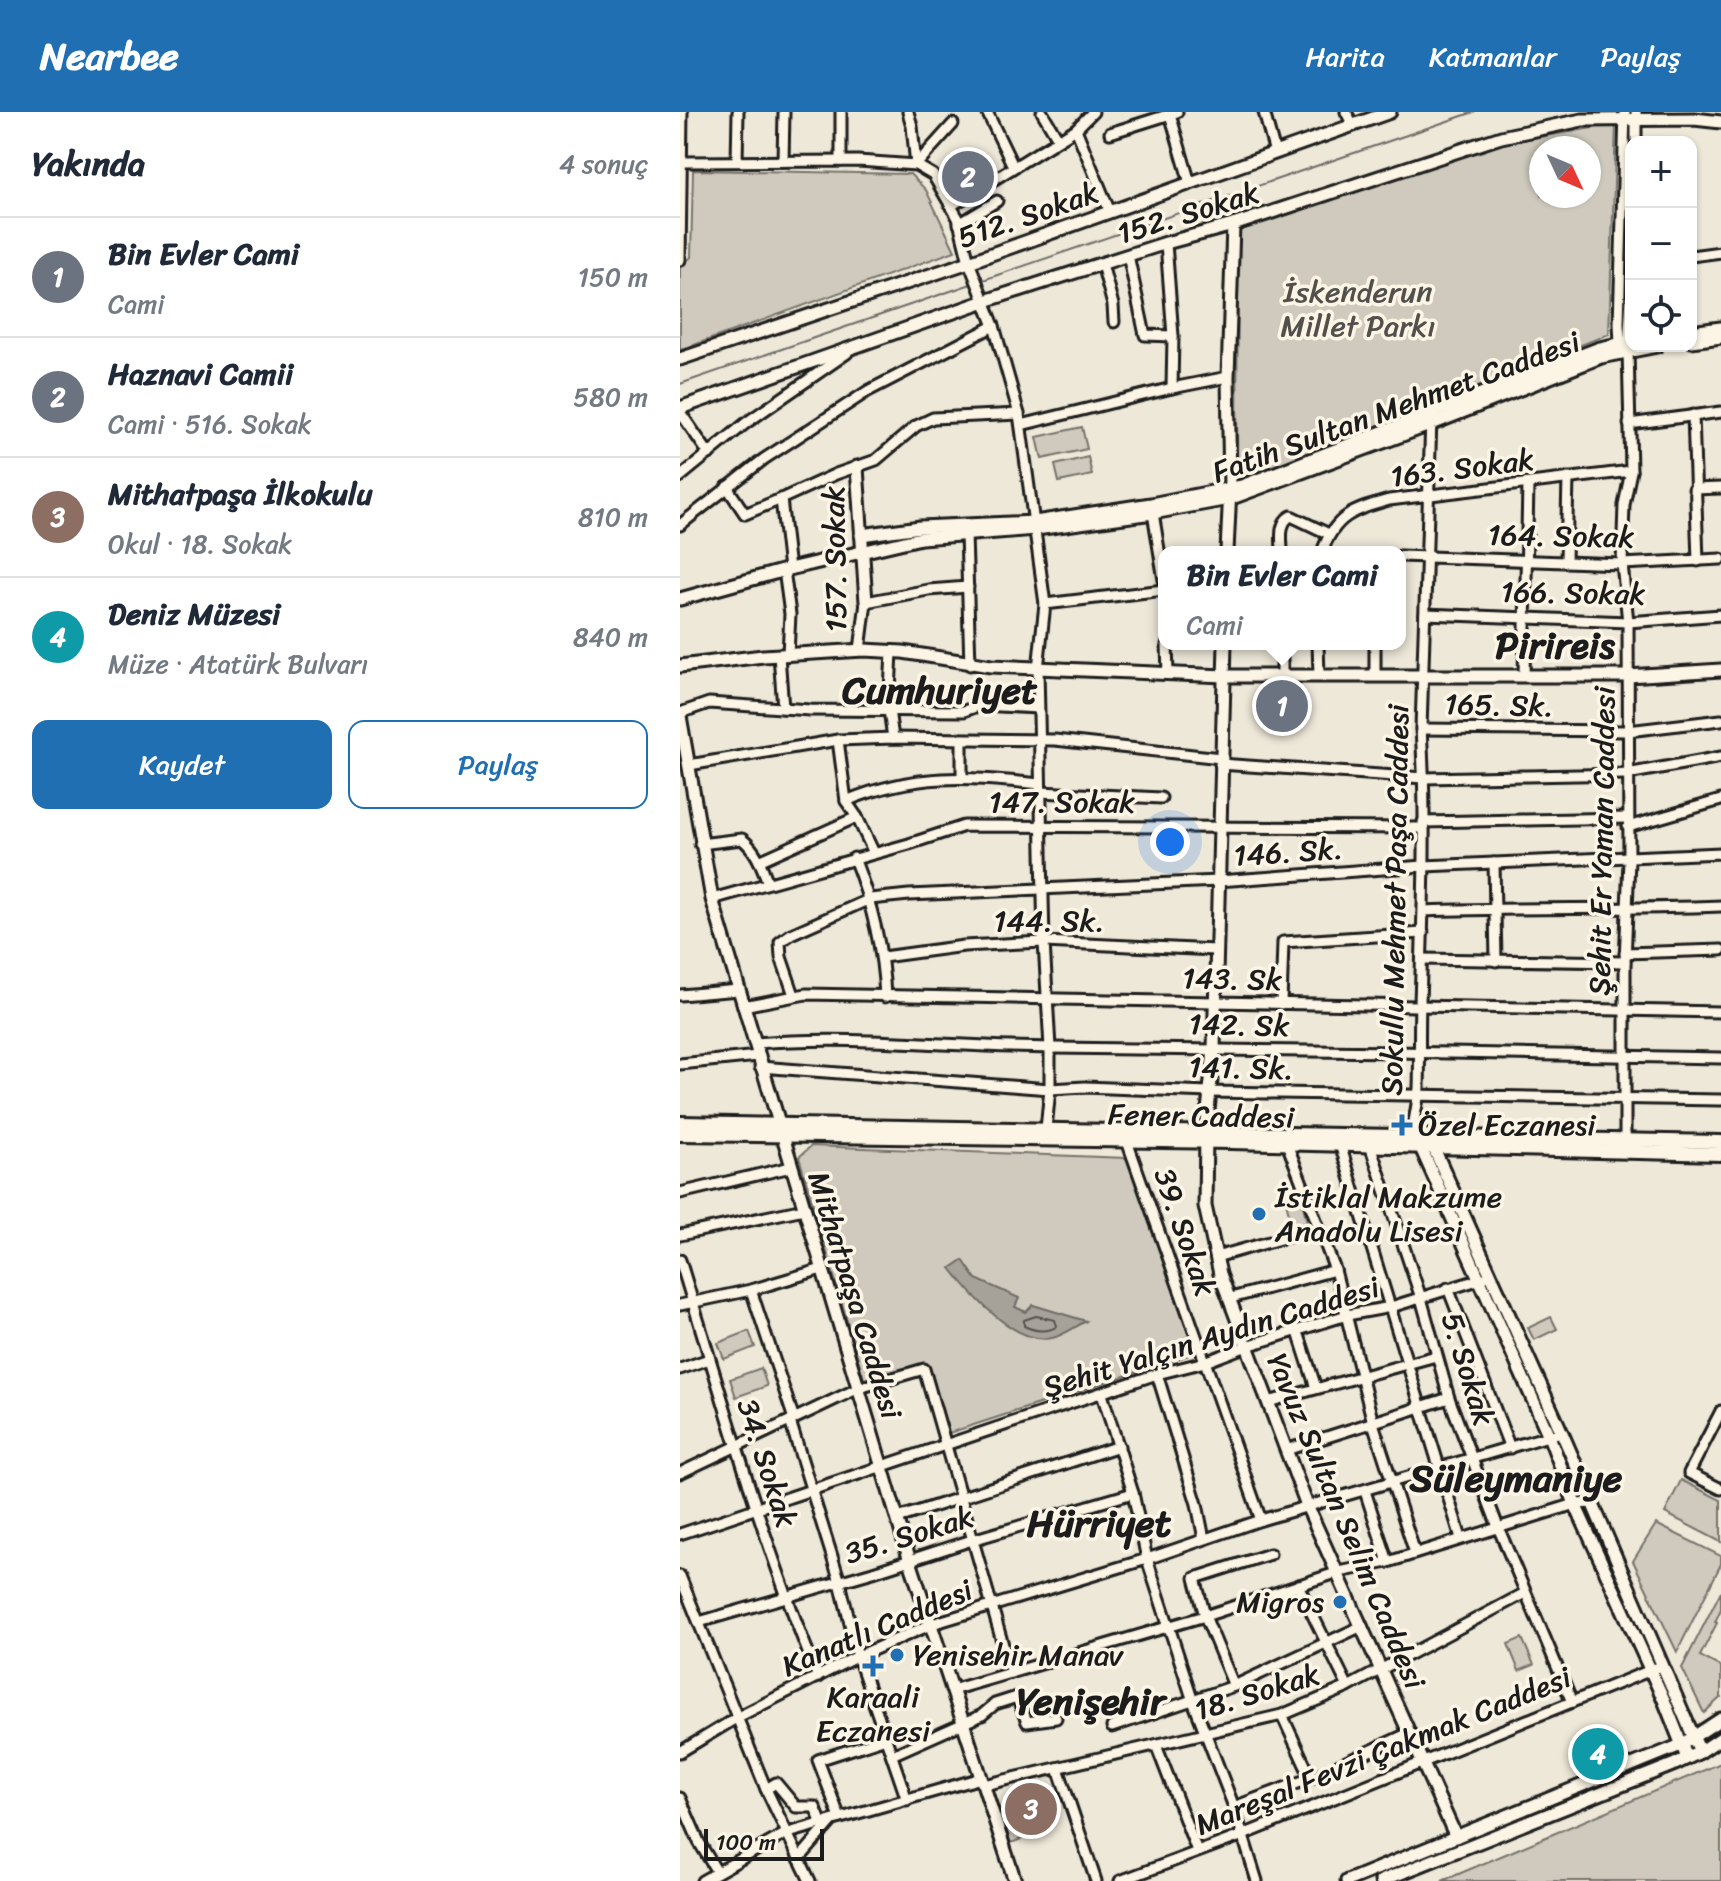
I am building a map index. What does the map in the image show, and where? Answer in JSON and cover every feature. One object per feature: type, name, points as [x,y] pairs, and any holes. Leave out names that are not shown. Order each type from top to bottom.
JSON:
[{"type":"main road","name":"Fener Caddesi","points":[[680,1123],[1127,1141],[1206,1137]]},
{"type":"main road","name":"Fener Caddesi","points":[[680,1134],[779,1128],[1046,1129],[1721,1154]]},
{"type":"main road","name":"Fener Caddesi","points":[[1420,1142],[1721,1142]]},
{"type":"street","points":[[680,260],[682,112]]},
{"type":"street","points":[[737,161],[738,112]]},
{"type":"street","points":[[783,161],[784,112]]},
{"type":"street","points":[[841,112],[841,161]]},
{"type":"street","points":[[908,112],[916,165]]},
{"type":"street","points":[[987,112],[1013,166]]},
{"type":"street","points":[[1042,112],[1058,139]]},
{"type":"street","points":[[1264,112],[1275,153]]},
{"type":"street","points":[[1346,112],[1353,125]]},
{"type":"street","name":"512. Sokak","points":[[680,359],[969,262],[1390,112]]},
{"type":"street","points":[[951,206],[1076,129],[1090,113]]},
{"type":"street","points":[[1110,133],[1173,113],[1190,183]]},
{"type":"street","points":[[1631,116],[1635,136]]},
{"type":"street","name":"152. Sokak","points":[[680,410],[985,301],[1166,243],[1233,225],[1501,137],[1582,120],[1631,116],[1721,122]]},
{"type":"street","name":"Şehit Er Yaman Caddesi","points":[[1628,208],[1631,116]]},
{"type":"street","points":[[916,165],[953,124]]},
{"type":"street","points":[[1076,129],[1110,212]]},
{"type":"street","points":[[681,162],[841,161],[916,165],[933,175],[959,224],[969,262],[994,326],[1019,414],[1045,604],[1038,669],[1038,708],[1050,1048],[1046,1129]]},
{"type":"street","points":[[959,224],[997,201]]},
{"type":"street","points":[[1227,546],[1233,225]]},
{"type":"street","points":[[1166,243],[1173,336],[1172,388]]},
{"type":"street","points":[[1697,255],[1721,252]]},
{"type":"street","points":[[1128,255],[1145,335],[1173,336]]},
{"type":"street","points":[[1102,264],[1113,305],[1114,322]]},
{"type":"street","points":[[680,525],[764,459],[868,391],[994,326]]},
{"type":"street","points":[[1697,331],[1721,328]]},
{"type":"street","points":[[1697,340],[1721,337]]},
{"type":"street","name":"Fatih Sultan Mehmet Caddesi","points":[[680,599],[787,569],[921,538],[1153,513],[1229,494],[1601,357],[1625,344]]},
{"type":"street","points":[[680,477],[746,423],[857,346]]},
{"type":"street","name":"Şehit Er Yaman Caddesi","points":[[1625,1140],[1628,622],[1622,564],[1624,505],[1631,471],[1627,352]]},
{"type":"street","points":[[1021,425],[1228,377]]},
{"type":"street","points":[[680,410],[709,454]]},
{"type":"street","points":[[1629,424],[1721,412]]},
{"type":"street","points":[[727,487],[745,514],[876,460],[916,426],[933,418],[1019,414]]},
{"type":"street","points":[[1693,415],[1698,561]]},
{"type":"street","name":"Sokullu Mehmet Paşa Caddesi","points":[[1420,1142],[1419,1006],[1424,911],[1421,729],[1431,420]]},
{"type":"street","name":"157. Sokak","points":[[857,467],[866,602],[860,650]]},
{"type":"street","name":"163. Sokak","points":[[1324,546],[1340,520],[1356,510],[1389,500],[1631,471]]},
{"type":"street","points":[[1566,561],[1568,478]]},
{"type":"street","points":[[1524,676],[1528,485]]},
{"type":"street","points":[[1694,489],[1721,488]]},
{"type":"street","name":"Fatih Sultan Mehmet Caddesi","points":[[861,535],[936,527],[1036,526],[1151,504],[1229,494]]},
{"type":"street","points":[[781,499],[790,614],[783,655],[783,708]]},
{"type":"street","points":[[1153,513],[1158,546]]},
{"type":"street","points":[[1282,546],[1283,522],[1291,516],[1329,534]]},
{"type":"street","points":[[921,538],[936,527]]},
{"type":"street","points":[[966,534],[970,665]]},
{"type":"street","name":"164. Sokak","points":[[1406,556],[1622,564],[1721,559]]},
{"type":"street","points":[[866,602],[928,590],[968,587]]},
{"type":"street","points":[[1045,604],[1158,591]]},
{"type":"street","name":"166. Sokak","points":[[1425,614],[1628,622],[1721,615]]},
{"type":"street","points":[[680,666],[860,650],[970,665],[1225,676],[1628,676],[1721,670]]},
{"type":"street","points":[[1167,650],[1168,674]]},
{"type":"street","name":"Yavuz Sultan Selim Caddesi","points":[[1225,650],[1214,1049],[1206,1137],[1205,1206],[1216,1257],[1308,1508],[1456,1837]]},
{"type":"street","points":[[1282,650],[1282,676]]},
{"type":"street","points":[[1318,650],[1319,675]]},
{"type":"street","points":[[1375,650],[1375,675]]},
{"type":"street","points":[[892,652],[889,710],[893,738]]},
{"type":"street","points":[[680,715],[709,703],[889,710],[964,711],[981,705],[1038,708]]},
{"type":"street","name":"Mithatpaşa Caddesi","points":[[680,715],[712,899],[910,1561],[1015,1881]]},
{"type":"street","name":"165. Sk.","points":[[1421,729],[1628,731],[1721,720]]},
{"type":"street","points":[[689,765],[838,740],[893,738],[1055,740],[1221,761],[1424,778],[1627,774],[1721,757]]},
{"type":"street","points":[[838,740],[846,801],[874,853]]},
{"type":"street","points":[[962,740],[962,776]]},
{"type":"street","points":[[846,801],[906,781],[962,776],[1040,788],[1161,798]]},
{"type":"street","name":"147. Sokak","points":[[712,899],[964,826],[1219,828],[1627,822],[1721,800]]},
{"type":"street","points":[[759,861],[857,817]]},
{"type":"street","points":[[700,844],[742,839],[750,845],[768,883]]},
{"type":"street","name":"146. Sk.","points":[[794,995],[781,957],[780,942],[791,934],[870,899],[1218,881],[1424,866],[1721,853]]},
{"type":"street","points":[[854,858],[870,899],[883,957],[885,997]]},
{"type":"street","points":[[1494,863],[1496,961]]},
{"type":"street","points":[[1424,911],[1493,908],[1627,910],[1721,906]]},
{"type":"street","points":[[1281,1004],[1283,942],[1423,933]]},
{"type":"street","name":"144. Sk.","points":[[883,957],[964,946],[1044,942],[1215,950]]},
{"type":"street","points":[[1422,959],[1625,958],[1721,950]]},
{"type":"street","points":[[680,995],[739,990]]},
{"type":"street","name":"143. Sk","points":[[743,1006],[794,995],[1721,1012]]},
{"type":"street","name":"142. Sk","points":[[758,1055],[866,1041],[1050,1048],[1721,1058]]},
{"type":"street","points":[[680,1064],[758,1055]]},
{"type":"street","name":"141. Sk.","points":[[758,1055],[1050,1089],[1085,1087],[1209,1092],[1721,1100]]},
{"type":"street","points":[[1285,1138],[1335,1270],[1373,1423],[1415,1553]]},
{"type":"street","points":[[1338,1140],[1461,1538]]},
{"type":"street","name":"5. Sokak","points":[[1368,1140],[1421,1298],[1449,1398],[1498,1527],[1572,1702]]},
{"type":"street","name":"39. Sokak","points":[[1127,1141],[1261,1520]]},
{"type":"street","points":[[1420,1142],[1562,1433],[1700,1752]]},
{"type":"street","points":[[680,1193],[791,1167]]},
{"type":"street","points":[[680,1235],[804,1209]]},
{"type":"street","points":[[1216,1257],[1319,1228]]},
{"type":"street","name":"34. Sokak","points":[[680,1260],[735,1446],[785,1595],[818,1677]]},
{"type":"street","points":[[680,1305],[751,1290],[822,1269]]},
{"type":"street","points":[[1231,1298],[1335,1270]]},
{"type":"street","points":[[1486,1277],[1575,1504],[1687,1758]]},
{"type":"street","name":"Şehit Yalçın Aydın Caddesi","points":[[680,1534],[1157,1374],[1205,1362],[1347,1315],[1391,1307],[1486,1277]]},
{"type":"street","points":[[1448,1288],[1510,1448]]},
{"type":"street","points":[[751,1290],[840,1582],[858,1657],[907,1800]]},
{"type":"street","points":[[1298,1332],[1316,1388]]},
{"type":"street","points":[[1268,1402],[1436,1356]]},
{"type":"street","points":[[680,1369],[709,1359]]},
{"type":"street","points":[[680,1473],[859,1388],[924,1369],[1011,1673]]},
{"type":"street","points":[[1157,1374],[1197,1504],[1204,1539]]},
{"type":"street","points":[[1102,1394],[1133,1493],[1147,1559],[1257,1881]]},
{"type":"street","points":[[1286,1450],[1449,1398]]},
{"type":"street","points":[[1721,1411],[1689,1473],[1721,1489]]},
{"type":"street","name":"Kanatlı Caddesi","points":[[680,1752],[738,1717],[932,1624],[1147,1559],[1261,1520],[1562,1433]]},
{"type":"street","points":[[898,1518],[1119,1446]]},
{"type":"street","points":[[1365,1491],[1388,1562]]},
{"type":"street","name":"35. Sokak","points":[[699,1622],[1133,1493]]},
{"type":"street","points":[[952,1690],[1205,1616],[1339,1572],[1388,1562],[1575,1504],[1592,1503]]},
{"type":"street","points":[[1234,1686],[1205,1616],[1195,1578],[1270,1554]]},
{"type":"street","points":[[680,1576],[785,1834],[810,1881]]},
{"type":"street","points":[[1298,1585],[1348,1687]]},
{"type":"street","name":"18. Sokak","points":[[702,1881],[785,1834],[907,1800],[1282,1715],[1348,1687],[1525,1593]]},
{"type":"street","points":[[1112,1727],[1234,1686],[1362,1626]]},
{"type":"street","name":"Mareşal Fevzi Çakmak Caddesi","points":[[1120,1881],[1243,1835],[1664,1665]]},
{"type":"street","points":[[892,1755],[982,1715],[995,1704],[1017,1697],[1027,1722],[1056,1718]]},
{"type":"street","points":[[1282,1715],[1311,1778]]},
{"type":"street","points":[[1347,1881],[1681,1745],[1721,1719]]},
{"type":"street","points":[[1234,1807],[1311,1778],[1409,1733]]},
{"type":"street","points":[[831,1821],[818,1760],[886,1738]]},
{"type":"street","points":[[1381,1881],[1687,1758],[1721,1738]]},
{"type":"street","points":[[1156,1745],[1197,1851]]},
{"type":"street","points":[[1058,1768],[1096,1881]]},
{"type":"street","points":[[766,1789],[776,1783],[796,1807],[815,1807],[831,1821]]},
{"type":"street","points":[[680,1798],[699,1842],[717,1872]]},
{"type":"street","points":[[799,1859],[831,1821]]},
{"type":"green space","name":"İskenderun Millet Parkı","points":[[1616,124],[1609,334],[1237,481],[1238,226],[1499,144],[1529,139],[1529,208],[1601,208],[1601,136],[1546,136]]},
{"type":"green space","points":[[693,170],[910,174],[926,190],[955,251],[680,350],[680,268],[691,257]]},
{"type":"green space","points":[[1082,427],[1087,449],[1042,459],[1037,437]]},
{"type":"green space","points":[[1088,457],[1092,475],[1059,482],[1055,465]]},
{"type":"green space","points":[[811,1146],[1127,1158],[1195,1353],[949,1433],[926,1363],[864,1379],[799,1157]]},
{"type":"green space","points":[[1299,1190],[1307,1222],[1292,1226],[1284,1194]]},
{"type":"green space","points":[[1551,1317],[1557,1329],[1534,1340],[1528,1328]]},
{"type":"green space","points":[[749,1331],[755,1347],[724,1359],[718,1343]]},
{"type":"green space","points":[[761,1368],[767,1386],[736,1397],[730,1379]]},
{"type":"green space","points":[[1681,1480],[1721,1500],[1721,1542],[1665,1513]]},
{"type":"green space","points":[[1656,1524],[1721,1556],[1721,1564],[1677,1652],[1633,1561]]},
{"type":"green space","points":[[1721,1591],[1717,1623],[1700,1656],[1721,1667],[1721,1697],[1704,1713],[1682,1668]]},
{"type":"green space","points":[[1522,1638],[1534,1665],[1519,1671],[1508,1644]]},
{"type":"green space","points":[[1721,1763],[1721,1881],[1442,1881]]},
{"type":"green space","points":[[1038,1816],[1043,1831],[1011,1843],[1006,1829]]},
{"type":"water","points":[[963,1260],[976,1279],[1019,1298],[1015,1307],[1026,1312],[1033,1305],[1086,1321],[1052,1338],[1023,1334],[995,1316],[951,1268]]},
{"type":"waterway","points":[[980,281],[1474,112]]},
{"type":"waterway","points":[[680,384],[974,283]]},
{"type":"place","name":"Haznavi Camii","points":[[968,177]]},
{"type":"place","name":"Bin Evler Cami","points":[[1282,706]]},
{"type":"place","name":"Özel Eczanesi","points":[[1402,1125]]},
{"type":"place","name":"İstiklal Makzume Anadolu Lisesi","points":[[1259,1214]]},
{"type":"place","name":"Migros","points":[[1340,1602]]},
{"type":"place","name":"Yenisehir Manav","points":[[897,1655]]},
{"type":"place","name":"Karaali Eczanesi","points":[[873,1666]]},
{"type":"place","name":"Deniz Müzesi","points":[[1598,1754]]},
{"type":"place","name":"Mithatpaşa İlkokulu","points":[[1031,1809]]},
{"type":"district","name":"Pirireis","points":[[1555,645]]},
{"type":"district","name":"Cumhuriyet","points":[[940,690]]},
{"type":"district","name":"Süleymaniye","points":[[1516,1478]]},
{"type":"district","name":"Hürriyet","points":[[1099,1523]]},
{"type":"district","name":"Yenişehir","points":[[1091,1701]]}]
